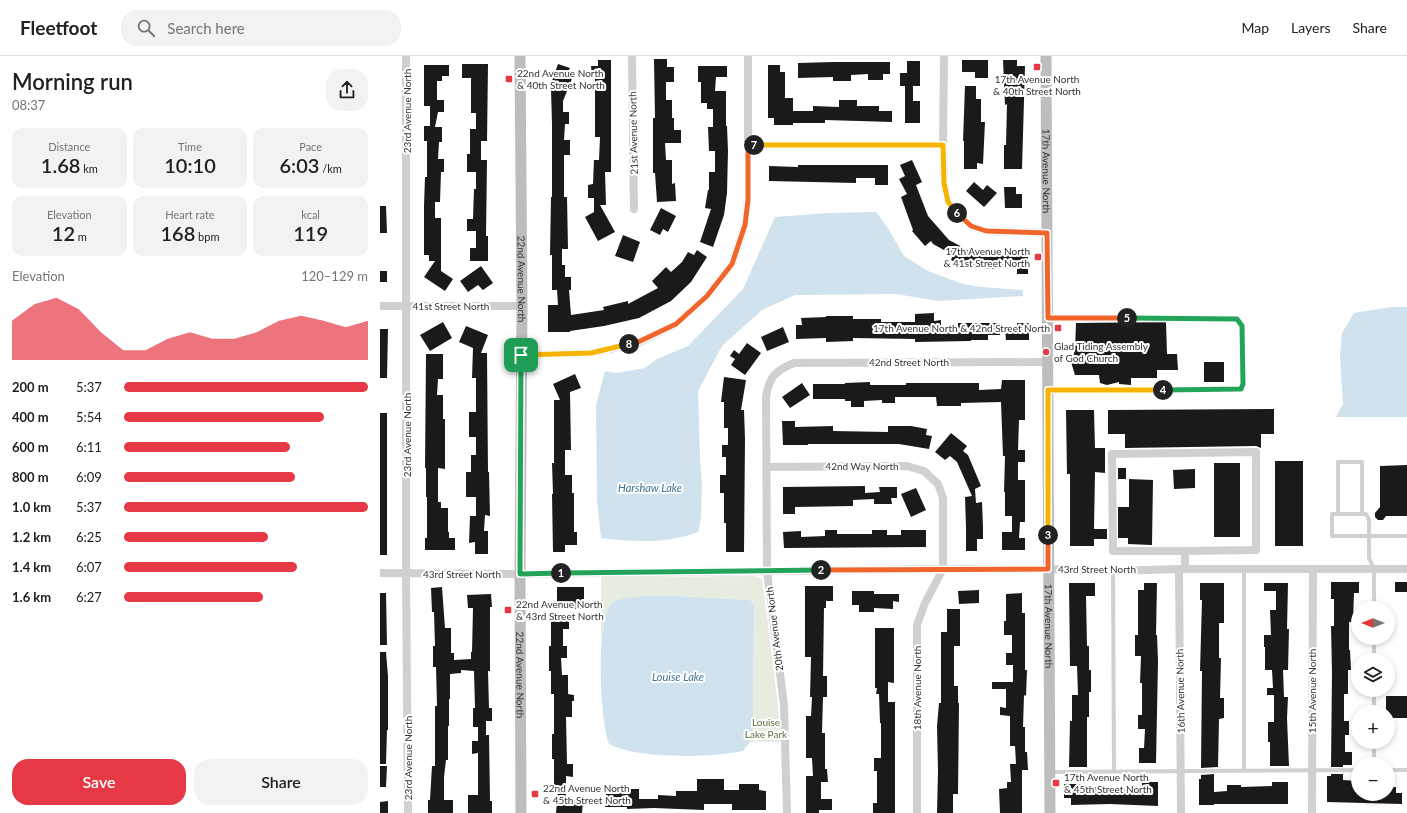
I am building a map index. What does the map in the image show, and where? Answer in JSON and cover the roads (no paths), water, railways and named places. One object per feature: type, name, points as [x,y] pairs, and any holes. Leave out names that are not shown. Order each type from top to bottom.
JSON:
[{"type":"street","name":"23rd Avenue North","points":[[406,56],[406,574],[408,813]]},
{"type":"street","name":"22nd Avenue North","points":[[520,56],[522,306],[520,574],[521,813]]},
{"type":"street","name":"21st Avenue North","points":[[632,56],[634,209]]},
{"type":"street","points":[[521,355],[591,353],[638,342],[676,324],[707,296],[732,264],[745,225],[748,200],[748,56]]},
{"type":"street","points":[[944,56],[944,183],[948,202],[971,226],[986,231],[1047,233]]},
{"type":"street","name":"17th Avenue North","points":[[1046,56],[1050,813]]},
{"type":"street","points":[[748,145],[943,145]]},
{"type":"street","name":"41st Street North","points":[[380,306],[522,306]]},
{"type":"street","name":"42nd Street North","points":[[774,375],[783,368],[794,363],[1048,362]]},
{"type":"street","name":"20th Avenue North","points":[[774,375],[768,384],[766,397],[767,571],[784,705],[787,813]]},
{"type":"street","points":[[1256,452],[1256,550],[1185,550],[1113,551],[1112,454],[1256,452]]},
{"type":"street","name":"42nd Way North","points":[[766,467],[907,466],[924,471],[938,484],[943,498],[943,569]]},
{"type":"street","name":"16th Avenue North","points":[[1181,813],[1182,569],[1185,550]]},
{"type":"street","name":"43rd Street North","points":[[380,573],[520,574],[943,569],[1407,569]]},
{"type":"street","name":"18th Avenue North","points":[[917,813],[917,626],[924,603],[943,569]]},
{"type":"street","name":"15th Avenue North","points":[[1312,813],[1313,570]]},
{"type":"lane","points":[[1048,318],[1237,319],[1242,326],[1243,376],[1243,384],[1241,389],[1048,390]]},
{"type":"lane","points":[[1338,514],[1338,462],[1362,462],[1362,514]]},
{"type":"lane","points":[[1374,601],[1374,569],[1369,558],[1369,536],[1369,520],[1366,514],[1332,514],[1332,536],[1369,536],[1407,536]]},
{"type":"lane","points":[[1244,569],[1244,771]]},
{"type":"lane","points":[[1113,570],[1114,772]]},
{"type":"lane","points":[[1050,772],[1351,770]]},
{"type":"lane","points":[[1395,770],[1407,770]]},
{"type":"water","name":"Harshaw Lake","points":[[876,212],[888,228],[904,256],[928,271],[963,284],[1023,290],[1023,296],[938,301],[896,294],[795,295],[762,310],[722,346],[698,391],[702,485],[701,518],[698,532],[675,539],[650,541],[601,538],[597,499],[596,405],[605,371],[616,373],[645,368],[657,359],[688,346],[743,289],[775,217],[829,213]]},
{"type":"water","points":[[1391,307],[1407,307],[1407,417],[1336,417],[1343,404],[1340,356],[1342,333],[1354,313]]},
{"type":"water","name":"Louise Lake","points":[[642,596],[676,596],[750,600],[754,605],[753,719],[750,742],[743,751],[695,756],[655,755],[621,749],[609,744],[603,715],[601,672],[603,629],[607,613],[612,603],[617,600]]},
{"type":"place","name":"17th Avenue North & 40th Street North","points":[[1037,67]]},
{"type":"place","name":"22nd Avenue North & 40th Street North","points":[[509,79]]},
{"type":"place","name":"17th Avenue North & 41st Street North","points":[[1038,257]]},
{"type":"place","name":"17th Avenue North & 42nd Street North","points":[[1058,328]]},
{"type":"place","name":"Glad Tiding Assembly of God Church","points":[[1046,352]]},
{"type":"place","name":"22nd Avenue North & 43rd Street North","points":[[508,610]]},
{"type":"place","name":"17th Avenue North & 45th Street North","points":[[1056,783]]},
{"type":"place","name":"22nd Avenue North & 45th Street North","points":[[535,794]]},
{"type":"park label","name":"Louise Lake Park","points":[[766,728]]}]
